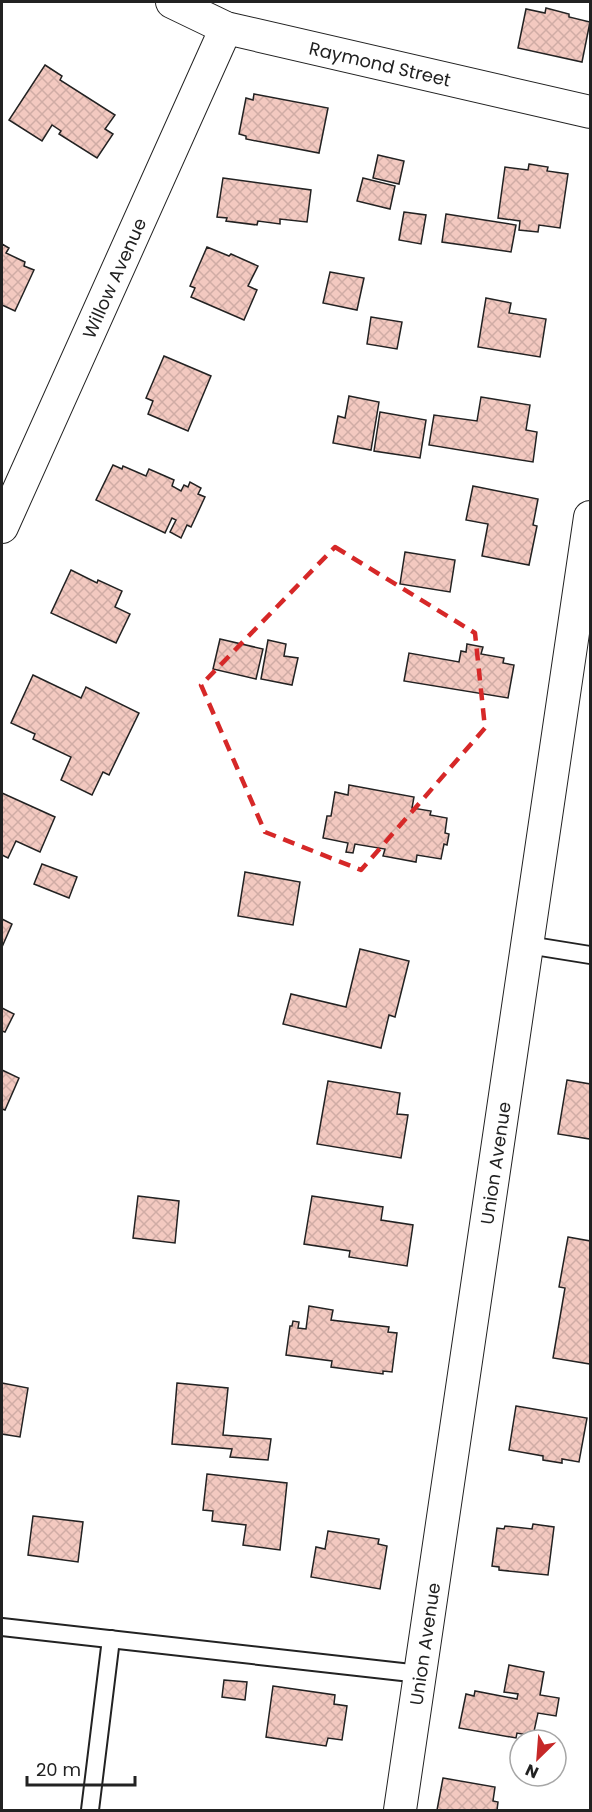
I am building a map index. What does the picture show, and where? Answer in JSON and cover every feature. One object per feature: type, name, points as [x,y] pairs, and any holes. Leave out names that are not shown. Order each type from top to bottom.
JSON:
[{"type":"street","name":"Raymond Street","points":[[172,2],[226,28],[591,112]]},
{"type":"street","name":"Willow Avenue","points":[[2,527],[226,28]]},
{"type":"street","name":"Union Avenue","points":[[400,1810],[591,517]]},
{"type":"lane","points":[[528,945],[591,956]]},
{"type":"lane","points":[[2,1627],[420,1674]]},
{"type":"lane","points":[[90,1810],[111,1639]]},
{"type":"highlighted area","points":[[335,547],[475,633],[485,728],[361,870],[265,832],[201,685]]},
{"type":"building","points":[[546,8],[590,22],[582,62],[518,48],[526,9],[545,13]]},
{"type":"building","points":[[45,65],[62,76],[60,80],[115,115],[105,129],[113,134],[97,158],[59,134],[61,131],[52,125],[42,141],[9,120]]},
{"type":"building","points":[[254,94],[328,108],[319,153],[246,139],[246,136],[239,134],[246,98],[253,100]]},
{"type":"building","points":[[378,155],[404,161],[399,184],[373,178]]},
{"type":"building","points":[[529,164],[548,167],[547,171],[568,174],[560,228],[539,225],[538,232],[519,230],[520,221],[498,218],[505,167],[528,170]]},
{"type":"building","points":[[223,178],[311,190],[307,222],[280,219],[280,224],[258,221],[257,225],[226,221],[227,218],[217,217]]},
{"type":"building","points":[[363,178],[395,186],[390,209],[357,201]]},
{"type":"building","points":[[404,212],[426,215],[421,244],[399,240]]},
{"type":"building","points":[[446,214],[516,225],[511,252],[442,242]]},
{"type":"building","points":[[2,244],[9,248],[6,253],[25,262],[24,266],[34,270],[15,311],[2,305]]},
{"type":"building","points":[[207,247],[229,256],[231,254],[258,266],[248,286],[257,290],[244,320],[191,297],[195,288],[190,286]]},
{"type":"building","points":[[330,272],[364,278],[357,310],[323,303]]},
{"type":"building","points":[[486,298],[511,303],[509,313],[546,319],[540,357],[478,347]]},
{"type":"building","points":[[371,317],[402,322],[397,349],[367,344]]},
{"type":"building","points":[[164,356],[211,376],[188,431],[148,414],[153,401],[146,398]]},
{"type":"building","points":[[349,396],[379,402],[371,450],[333,443],[338,416],[345,418]]},
{"type":"building","points":[[481,397],[530,405],[526,430],[537,432],[533,462],[429,445],[434,415],[477,421]]},
{"type":"building","points":[[380,412],[426,420],[420,458],[374,451]]},
{"type":"building","points":[[113,465],[122,469],[123,466],[146,476],[149,469],[174,480],[172,486],[181,491],[184,485],[188,487],[190,482],[201,488],[198,494],[205,497],[191,527],[187,525],[181,538],[170,532],[176,520],[172,518],[165,533],[96,500]]},
{"type":"building","points":[[473,486],[538,499],[533,525],[537,526],[529,565],[482,556],[488,524],[466,520]]},
{"type":"building","points":[[405,552],[455,560],[450,592],[400,584]]},
{"type":"building","points":[[71,570],[97,583],[98,580],[122,591],[115,607],[130,614],[116,643],[51,613]]},
{"type":"building","points":[[220,639],[263,649],[256,679],[213,669]]},
{"type":"building","points":[[268,640],[286,644],[284,656],[298,658],[292,685],[261,679]]},
{"type":"building","points":[[467,644],[483,647],[481,654],[504,658],[503,663],[514,665],[508,698],[404,681],[409,653],[459,662],[461,651],[466,652]]},
{"type":"building","points":[[33,675],[81,698],[86,687],[139,713],[109,775],[103,772],[92,795],[61,780],[71,757],[33,739],[35,734],[11,723]]},
{"type":"building","points":[[349,785],[414,797],[412,808],[431,811],[430,815],[447,818],[445,833],[449,834],[441,859],[417,855],[416,862],[383,856],[385,849],[355,844],[353,853],[346,852],[348,843],[323,838],[327,816],[331,816],[335,792],[348,795]]},
{"type":"building","points":[[2,793],[55,817],[40,852],[16,841],[8,858],[2,855]]},
{"type":"building","points":[[42,864],[77,877],[69,898],[34,884]]},
{"type":"building","points":[[245,872],[300,882],[293,925],[238,916]]},
{"type":"building","points":[[2,919],[12,924],[2,947]]},
{"type":"building","points":[[360,949],[409,961],[395,1017],[389,1015],[381,1048],[283,1024],[291,994],[346,1007]]},
{"type":"building","points":[[2,1008],[14,1014],[5,1032],[2,1031]]},
{"type":"building","points":[[2,1070],[19,1078],[5,1110],[2,1109]]},
{"type":"building","points":[[567,1080],[590,1084],[590,1139],[558,1134]]},
{"type":"building","points":[[328,1081],[400,1093],[397,1114],[408,1115],[401,1158],[317,1144]]},
{"type":"building","points":[[138,1196],[179,1201],[175,1243],[133,1238]]},
{"type":"building","points":[[312,1196],[383,1207],[381,1220],[413,1225],[407,1266],[349,1257],[350,1251],[304,1244]]},
{"type":"building","points":[[568,1237],[590,1241],[590,1364],[553,1358],[565,1288],[559,1287]]},
{"type":"building","points":[[309,1306],[333,1310],[331,1320],[389,1327],[388,1332],[397,1333],[392,1372],[383,1371],[383,1374],[331,1367],[332,1361],[286,1355],[290,1326],[293,1321],[299,1322],[298,1328],[306,1329]]},
{"type":"building","points":[[2,1383],[28,1388],[20,1437],[2,1434]]},
{"type":"building","points":[[177,1383],[228,1388],[223,1435],[271,1439],[268,1460],[230,1457],[232,1449],[172,1444]]},
{"type":"building","points":[[516,1406],[587,1418],[579,1462],[562,1459],[562,1463],[543,1460],[543,1456],[509,1450]]},
{"type":"building","points":[[207,1474],[287,1483],[280,1550],[243,1545],[246,1525],[212,1521],[213,1511],[203,1510]]},
{"type":"building","points":[[33,1516],[83,1522],[78,1562],[28,1555]]},
{"type":"building","points":[[533,1524],[554,1527],[548,1575],[499,1570],[499,1567],[492,1566],[497,1528],[504,1529],[505,1526],[532,1529]]},
{"type":"building","points":[[328,1531],[379,1539],[378,1544],[387,1546],[380,1589],[311,1577],[316,1547],[325,1549]]},
{"type":"building","points":[[509,1665],[544,1672],[540,1695],[559,1698],[556,1716],[538,1713],[535,1728],[508,1728],[508,1737],[459,1728],[466,1694],[474,1696],[475,1691],[517,1699],[518,1694],[504,1692]]},
{"type":"building","points":[[224,1680],[247,1682],[245,1700],[222,1697]]},
{"type":"building","points":[[273,1686],[335,1695],[334,1704],[347,1706],[342,1740],[328,1738],[326,1746],[266,1737]]},
{"type":"building","points":[[443,1778],[495,1787],[493,1801],[498,1802],[497,1810],[437,1810]]}]
